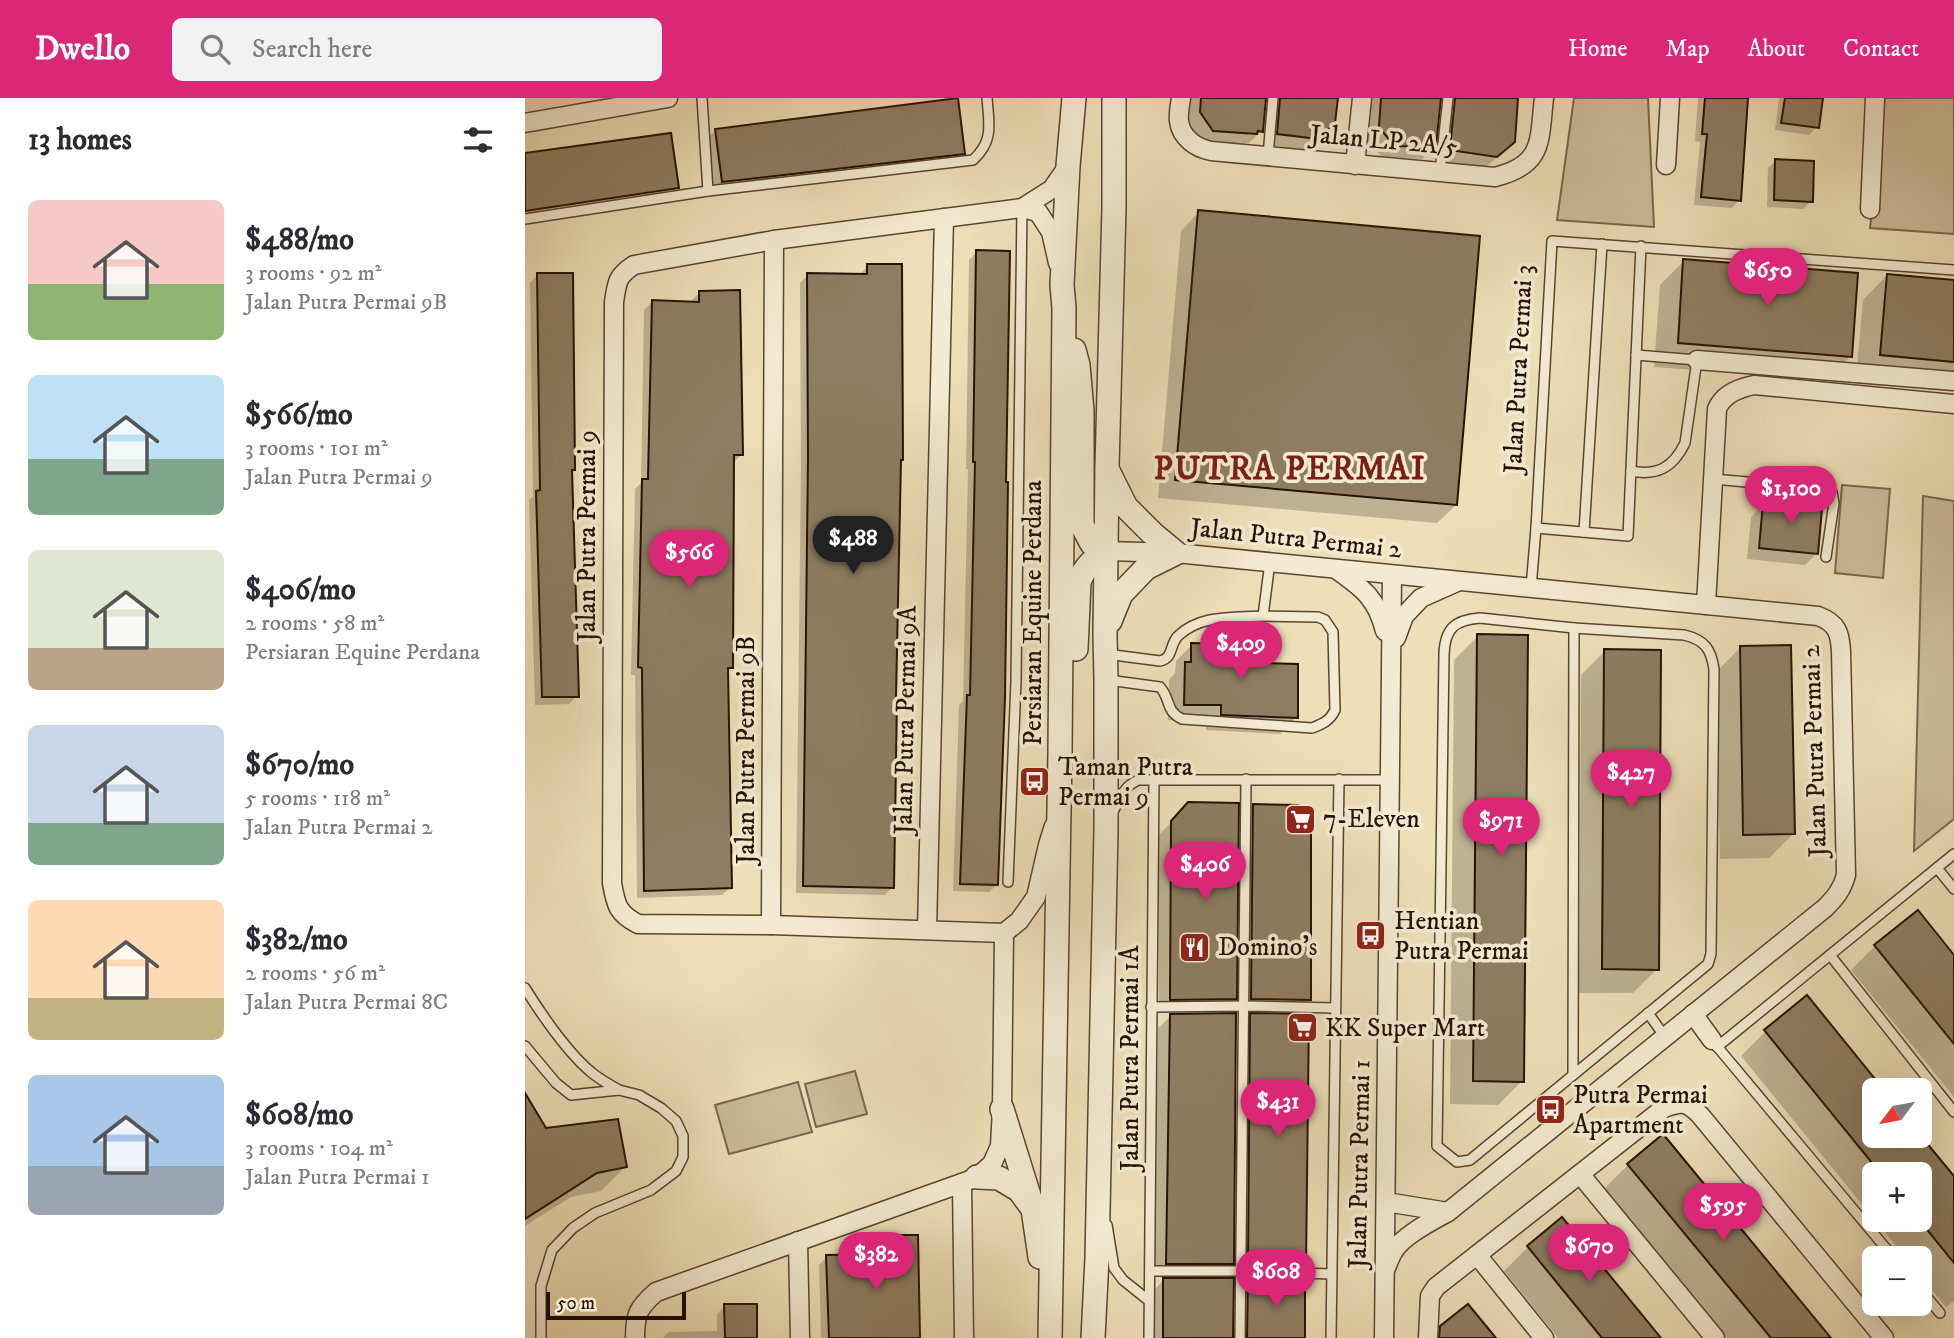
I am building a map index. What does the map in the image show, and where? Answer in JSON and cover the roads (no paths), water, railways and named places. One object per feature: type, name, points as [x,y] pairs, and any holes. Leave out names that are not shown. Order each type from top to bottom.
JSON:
[{"type":"street","points":[[525,123],[588,106],[668,98]]},
{"type":"street","name":"Persiaran Equine Perdana","points":[[1050,1332],[1060,752],[1062,285],[1067,166],[1074,98]]},
{"type":"street","points":[[1093,1338],[1106,829],[1105,644],[1114,98]]},
{"type":"street","name":"Jalan LP 2A/5","points":[[1181,98],[1179,122],[1183,132],[1199,148],[1495,177],[1523,167],[1538,145],[1544,98]]},
{"type":"street","points":[[1355,164],[1362,98]]},
{"type":"street","points":[[1666,165],[1670,98]]},
{"type":"street","points":[[1870,209],[1875,98]]},
{"type":"street","points":[[1022,208],[1052,189],[1067,166]]},
{"type":"street","points":[[1022,208],[1038,212],[1051,232],[1062,285]]},
{"type":"street","name":"Jalan Putra Permai 9","points":[[1004,933],[771,925],[638,924],[624,916],[616,904],[612,883],[614,302],[617,282],[623,273],[635,265],[774,240],[1022,208]]},
{"type":"street","name":"Jalan Putra Permai 9A","points":[[927,930],[944,218]]},
{"type":"street","name":"Jalan Putra Permai 9B","points":[[771,925],[774,240]]},
{"type":"street","points":[[1064,308],[1078,365],[1082,411],[1082,525],[1092,544],[1107,551]]},
{"type":"street","points":[[1697,360],[1954,381]]},
{"type":"street","points":[[1706,605],[1717,410],[1720,402],[1727,396],[1745,387],[1763,386],[1954,404]]},
{"type":"street","points":[[1105,644],[1121,594],[1146,568],[1176,554],[1126,507],[1107,467]]},
{"type":"street","points":[[1060,752],[1075,689],[1079,582],[1089,562],[1107,551]]},
{"type":"street","name":"Jalan Putra Permai 2","points":[[1107,551],[1270,562],[1818,616],[1829,620],[1837,630],[1841,652],[1846,875],[1836,897],[1448,1212],[1428,1223],[1394,1250],[1386,1268]]},
{"type":"street","name":"Jalan Putra Permai 1","points":[[1335,569],[1359,585],[1380,610],[1391,655]]},
{"type":"street","name":"Jalan Putra Permai 1","points":[[1384,1338],[1392,575]]},
{"type":"street","name":"Jalan Putra Permai 1","points":[[1391,655],[1404,616],[1421,598],[1460,581]]},
{"type":"street","points":[[970,1180],[992,1164],[1000,1146],[1004,933],[1019,921],[1036,897],[1059,811]]},
{"type":"street","points":[[1693,1014],[1715,1043]]},
{"type":"street","points":[[1428,1338],[1430,1296],[1436,1287],[1664,1108],[1677,1103],[1690,1104],[1700,1115],[1884,1338]]},
{"type":"street","points":[[1002,1109],[1033,1209],[1050,1332]]},
{"type":"street","points":[[1580,1174],[1715,1338]]},
{"type":"street","points":[[635,1338],[635,1322],[641,1305],[656,1292],[970,1180],[999,1178],[1019,1190],[1033,1209]]},
{"type":"street","points":[[964,1338],[970,1180]]},
{"type":"street","points":[[1386,1202],[1448,1212]]},
{"type":"street","points":[[799,1241],[800,1338]]},
{"type":"street","points":[[1477,1255],[1544,1338]]},
{"type":"lane","points":[[702,98],[708,191]]},
{"type":"lane","points":[[525,219],[708,191],[972,160],[983,151],[989,134],[987,98]]},
{"type":"lane","points":[[1268,156],[1272,98]]},
{"type":"lane","points":[[1440,172],[1448,98]]},
{"type":"lane","points":[[1008,882],[1016,681],[1022,208]]},
{"type":"lane","name":"Jalan Putra Permai 3","points":[[1531,588],[1552,241],[1954,270]]},
{"type":"lane","points":[[1584,532],[1602,244]]},
{"type":"lane","points":[[1536,528],[1627,536],[1641,246]]},
{"type":"lane","points":[[1630,471],[1645,474],[1656,472],[1679,455],[1685,443],[1697,360],[1636,355]]},
{"type":"lane","points":[[1713,479],[1827,489],[1834,497],[1834,503],[1826,557]]},
{"type":"lane","points":[[1263,616],[1270,562]]},
{"type":"lane","points":[[1105,644],[1160,661],[1170,656],[1172,644],[1179,635],[1209,619],[1318,617],[1325,620],[1333,632],[1335,710],[1332,717],[1312,728],[1182,719],[1174,715],[1160,687],[1106,680]]},
{"type":"lane","points":[[1480,618],[1574,628],[1684,635],[1696,638],[1705,645],[1712,657],[1711,954],[1708,964],[1470,1160],[1457,1162],[1437,1146],[1445,640],[1455,625],[1480,618]]},
{"type":"lane","points":[[1573,1075],[1574,628]]},
{"type":"lane","name":"Jalan Putra Permai 1A","points":[[1149,1338],[1154,779]]},
{"type":"lane","points":[[1240,1338],[1246,779]]},
{"type":"lane","points":[[1331,1338],[1339,779]]},
{"type":"lane","points":[[1106,829],[1123,793],[1129,784],[1137,780],[1390,780]]},
{"type":"lane","points":[[1884,1246],[1715,1043],[1830,955],[1954,854]]},
{"type":"lane","points":[[1937,868],[1954,889]]},
{"type":"lane","points":[[1830,955],[1954,1112]]},
{"type":"lane","points":[[525,988],[563,1042],[590,1072],[619,1090],[639,1096],[661,1108],[676,1121],[683,1136],[683,1157],[676,1171],[651,1190],[595,1213],[573,1228],[552,1250],[541,1286],[541,1338]]},
{"type":"lane","points":[[1151,1007],[1335,1008]]},
{"type":"lane","points":[[1648,1013],[1665,1037]]},
{"type":"lane","points":[[525,1046],[556,1083],[571,1095],[619,1090]]},
{"type":"lane","points":[[1098,1200],[1106,1221],[1114,1268],[1123,1280],[1148,1300]]},
{"type":"lane","points":[[1150,1271],[1241,1270],[1331,1274]]},
{"type":"lane","points":[[1932,1303],[1940,1312]]},
{"type":"place","name":"Taman Putra Permai 9","points":[[1035,782]]},
{"type":"place","name":"7-Eleven","points":[[1300,819]]},
{"type":"place","name":"Hentian Putra Permai","points":[[1371,936]]},
{"type":"place","name":"Domino's","points":[[1195,947]]},
{"type":"place","name":"KK Super Mart","points":[[1302,1028]]},
{"type":"place","name":"Putra Permai Apartment","points":[[1550,1110]]},
{"type":"district","name":"PUTRA PERMAI","points":[[1290,469]]}]
